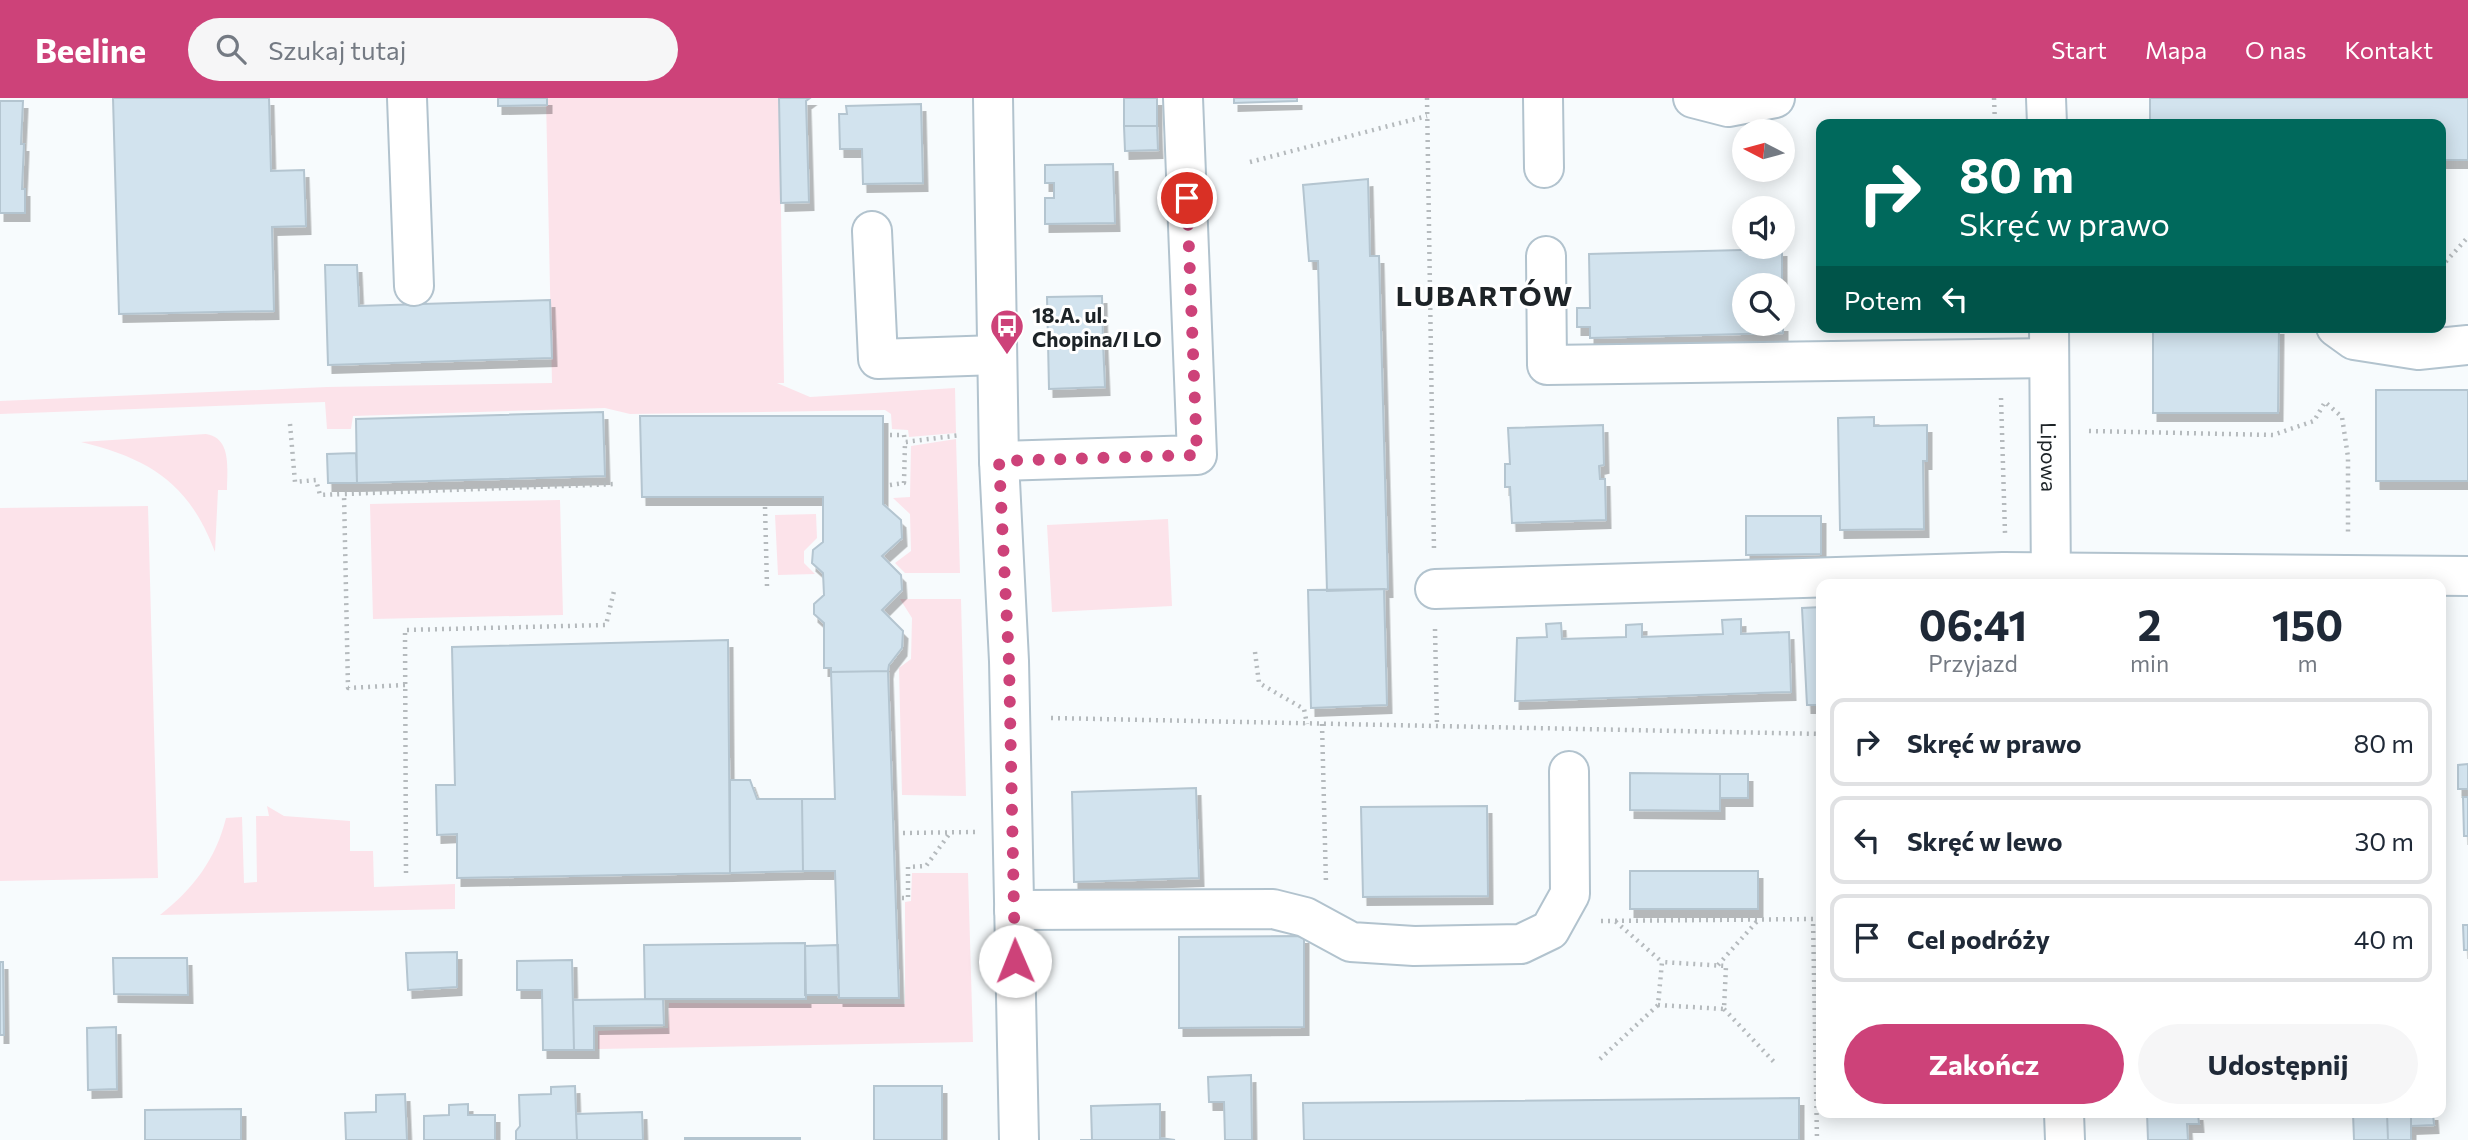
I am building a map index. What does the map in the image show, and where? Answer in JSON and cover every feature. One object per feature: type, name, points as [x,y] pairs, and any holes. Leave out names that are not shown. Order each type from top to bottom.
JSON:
[{"type":"street","points":[[407,98],[414,286]]},
{"type":"street","points":[[993,98],[999,461],[1009,634],[1019,1140]]},
{"type":"street","points":[[999,461],[1197,455],[1183,98]]},
{"type":"street","points":[[1543,98],[1544,168]]},
{"type":"street","points":[[1693,98],[1728,107],[1775,98]]},
{"type":"street","points":[[2046,98],[2047,119]]},
{"type":"street","points":[[872,230],[878,359],[997,355]]},
{"type":"street","points":[[1546,256],[1547,365],[2000,359],[2049,343]]},
{"type":"street","points":[[2344,333],[2354,340],[2418,350],[2468,345]]},
{"type":"street","name":"Lipowa","points":[[2049,343],[2051,579]]},
{"type":"street","points":[[1435,589],[2003,572],[2045,579]]},
{"type":"street","points":[[2155,579],[2468,576]]},
{"type":"street","points":[[1014,910],[1273,909],[1306,918],[1351,943],[1413,946],[1521,944],[1550,930],[1570,894],[1569,771]]},
{"type":"street","points":[[2064,1118],[2065,1140]]},
{"type":"path","points":[[1427,98],[1437,726]]},
{"type":"path","points":[[1994,98],[1995,119]]},
{"type":"path","points":[[1250,162],[1427,116]]},
{"type":"path","points":[[2446,261],[2468,237]]},
{"type":"path","points":[[2000,359],[2006,512],[2003,572]]},
{"type":"path","points":[[2090,431],[2273,435],[2314,421],[2325,402],[2342,417],[2348,457],[2349,511]]},
{"type":"path","points":[[290,424],[295,482],[317,480],[320,495],[616,484]]},
{"type":"path","points":[[890,435],[904,435],[905,442],[904,483],[890,485]]},
{"type":"path","points":[[905,442],[965,435]]},
{"type":"path","points":[[344,494],[348,688],[405,685]]},
{"type":"path","points":[[765,507],[767,586]]},
{"type":"path","points":[[406,873],[405,630],[606,625],[614,591]]},
{"type":"path","points":[[1255,652],[1259,683],[1304,709],[1307,724]]},
{"type":"path","points":[[1047,718],[1816,734]]},
{"type":"path","points":[[1322,724],[1327,929]]},
{"type":"path","points":[[902,833],[976,832]]},
{"type":"path","points":[[902,898],[908,898],[908,867],[926,866],[950,833]]},
{"type":"path","points":[[1717,965],[1759,919]]},
{"type":"path","points":[[1555,921],[1813,919],[1816,1085]]},
{"type":"path","points":[[1614,920],[1662,962],[1726,966],[1724,1009]]},
{"type":"path","points":[[1600,1059],[1658,1005],[1662,962]]},
{"type":"path","points":[[1658,1005],[1724,1009],[1775,1063]]},
{"type":"path","points":[[1817,1118],[1817,1140]]},
{"type":"shaded area","points":[[546,98],[779,98],[784,383],[777,383],[810,397],[955,388],[956,433],[909,437],[908,430],[892,429],[891,414],[885,410],[630,414],[605,408],[353,416],[351,429],[327,429],[325,402],[0,414],[0,401],[327,387],[552,383]]},
{"type":"shaded area","points":[[206,434],[220,441],[227,464],[227,490],[218,490],[215,552],[193,508],[164,478],[127,457],[81,442]]},
{"type":"shaded area","points":[[956,439],[960,573],[905,573],[895,563],[911,551],[910,514],[893,498],[910,497],[911,446]]},
{"type":"shaded area","points":[[560,500],[563,615],[373,619],[370,504]]},
{"type":"shaded area","points":[[148,506],[158,878],[0,881],[0,508]]},
{"type":"shaded area","points":[[816,514],[817,538],[804,551],[804,563],[815,574],[778,575],[775,515]]},
{"type":"shaded area","points":[[1168,519],[1172,606],[1052,612],[1047,525]]},
{"type":"shaded area","points":[[900,599],[961,599],[966,796],[902,795],[899,668],[911,659],[912,618]]},
{"type":"shaded area","points":[[267,806],[284,816],[350,821],[350,851],[373,851],[374,887],[455,884],[455,909],[160,915],[183,895],[202,872],[216,847],[226,818],[242,817],[244,883],[257,882],[256,816],[269,816]]},
{"type":"shaded area","points":[[912,873],[968,873],[973,1042],[598,1049],[598,1031],[668,1028],[669,1003],[905,1004],[905,902],[911,901]]},
{"type":"building","points":[[113,98],[269,98],[271,171],[304,170],[306,226],[272,227],[274,311],[119,314]]},
{"type":"building","points":[[498,98],[547,98],[547,105],[498,106]]},
{"type":"building","points":[[779,98],[810,98],[806,101],[809,202],[781,203]]},
{"type":"building","points":[[1124,98],[1157,98],[1157,126],[1124,126]]},
{"type":"building","points":[[1234,98],[1297,98],[1297,101],[1234,103]]},
{"type":"building","points":[[2150,98],[2468,98],[2468,160],[2446,160],[2446,119],[2150,119]]},
{"type":"building","points":[[0,101],[23,101],[21,144],[24,144],[22,189],[25,189],[25,213],[0,213]]},
{"type":"building","points":[[921,104],[923,183],[863,184],[862,149],[840,149],[839,114],[847,114],[846,106]]},
{"type":"building","points":[[1124,126],[1157,126],[1158,150],[1125,151]]},
{"type":"building","points":[[1113,164],[1115,223],[1045,224],[1045,198],[1054,198],[1054,183],[1045,183],[1045,165]]},
{"type":"building","points":[[1368,179],[1370,256],[1379,256],[1388,589],[1327,591],[1318,261],[1309,261],[1303,185]]},
{"type":"building","points":[[1732,250],[1732,259],[1782,259],[1782,273],[1732,273],[1732,334],[1590,338],[1590,327],[1577,327],[1577,308],[1590,308],[1589,254]]},
{"type":"building","points":[[325,265],[357,265],[359,306],[550,300],[552,358],[328,365]]},
{"type":"building","points":[[1102,296],[1103,343],[1048,342],[1047,297]]},
{"type":"building","points":[[2153,333],[2279,333],[2278,413],[2153,413]]},
{"type":"building","points":[[1048,342],[1103,343],[1105,387],[1049,389]]},
{"type":"building","points":[[2376,390],[2468,390],[2468,481],[2376,481]]},
{"type":"building","points":[[603,412],[605,476],[357,483],[356,419]]},
{"type":"building","points":[[640,416],[883,416],[883,504],[901,520],[902,538],[882,556],[901,575],[902,590],[882,610],[903,631],[902,648],[889,665],[888,671],[831,672],[831,668],[824,668],[824,623],[814,614],[814,604],[824,595],[823,573],[812,563],[813,550],[823,542],[823,497],[642,497]]},
{"type":"building","points":[[1874,417],[1874,426],[1927,425],[1927,461],[1923,461],[1924,529],[1840,530],[1838,418]]},
{"type":"building","points":[[1603,425],[1604,465],[1599,466],[1600,479],[1605,479],[1606,520],[1512,523],[1510,487],[1505,487],[1505,464],[1510,464],[1508,428]]},
{"type":"building","points":[[356,453],[357,483],[328,483],[327,454]]},
{"type":"building","points":[[1746,516],[1821,516],[1821,554],[1746,555]]},
{"type":"building","points":[[1384,589],[1387,705],[1311,708],[1308,590]]},
{"type":"building","points":[[1816,607],[1816,705],[1807,705],[1802,608]]},
{"type":"building","points":[[1741,619],[1741,634],[1789,632],[1791,692],[1515,701],[1517,638],[1547,637],[1546,624],[1561,623],[1562,639],[1626,637],[1626,625],[1642,624],[1642,637],[1723,634],[1722,620]]},
{"type":"building","points":[[728,640],[730,873],[457,878],[457,834],[437,835],[436,785],[455,785],[452,647]]},
{"type":"building","points":[[888,671],[899,998],[839,998],[835,871],[803,871],[802,799],[835,799],[831,672]]},
{"type":"building","points":[[2468,764],[2468,789],[2458,789],[2458,765]]},
{"type":"building","points":[[1630,773],[1720,774],[1720,811],[1630,810]]},
{"type":"building","points":[[1720,774],[1748,774],[1748,798],[1720,798]]},
{"type":"building","points":[[730,780],[750,780],[757,799],[802,799],[803,871],[730,873]]},
{"type":"building","points":[[1196,788],[1199,878],[1074,882],[1072,792]]},
{"type":"building","points":[[2463,797],[2468,797],[2468,836],[2464,836]]},
{"type":"building","points":[[1487,806],[1488,896],[1363,897],[1361,807]]},
{"type":"building","points":[[1630,871],[1758,871],[1758,909],[1630,909]]},
{"type":"building","points":[[2463,925],[2468,925],[2468,950],[2464,950]]},
{"type":"building","points":[[1304,936],[1304,1027],[1179,1028],[1179,937]]},
{"type":"building","points":[[805,943],[806,999],[645,999],[644,945]]},
{"type":"building","points":[[838,945],[839,995],[805,995],[805,946]]},
{"type":"building","points":[[457,952],[457,987],[408,990],[406,953]]},
{"type":"building","points":[[113,958],[187,958],[188,995],[114,994]]},
{"type":"building","points":[[572,960],[574,1050],[543,1050],[542,990],[517,990],[517,961]]},
{"type":"building","points":[[0,962],[3,962],[4,1035],[0,1035]]},
{"type":"building","points":[[663,999],[664,1025],[594,1026],[594,1050],[574,1050],[573,1000]]},
{"type":"building","points":[[116,1027],[117,1089],[88,1090],[87,1028]]},
{"type":"building","points":[[1251,1075],[1252,1140],[1225,1140],[1224,1102],[1209,1102],[1208,1077]]},
{"type":"building","points":[[575,1086],[577,1140],[516,1140],[516,1131],[520,1126],[519,1095],[551,1094],[551,1087]]},
{"type":"building","points":[[874,1086],[942,1086],[942,1140],[874,1140]]},
{"type":"building","points":[[405,1094],[407,1140],[346,1140],[345,1113],[376,1112],[376,1095]]},
{"type":"building","points":[[1799,1098],[1799,1140],[1304,1140],[1303,1103]]},
{"type":"building","points":[[468,1104],[468,1115],[495,1115],[495,1140],[424,1140],[424,1116],[449,1115],[449,1105]]},
{"type":"building","points":[[1160,1104],[1160,1138],[1175,1140],[1092,1140],[1091,1106]]},
{"type":"building","points":[[241,1109],[241,1140],[145,1140],[145,1110]]},
{"type":"building","points":[[642,1112],[643,1140],[577,1140],[576,1114]]},
{"type":"building","points":[[2147,1118],[2198,1118],[2199,1124],[2187,1124],[2188,1140],[2148,1140]]},
{"type":"building","points":[[2353,1118],[2387,1118],[2388,1140],[2354,1140]]},
{"type":"building","points":[[2387,1118],[2411,1118],[2411,1140],[2388,1140]]},
{"type":"building","points":[[2411,1118],[2433,1118],[2434,1125],[2411,1126]]},
{"type":"building","points":[[800,1138],[800,1140],[685,1140]]},
{"type":"place","name":"18.A. ul. Chopina/I LO","points":[[1007,356]]},
{"type":"district","name":"LUBARTÓW","points":[[1485,295]]},
{"type":"route","points":[[1015,961],[1007,579],[999,461],[1197,455],[1187,198]]}]
